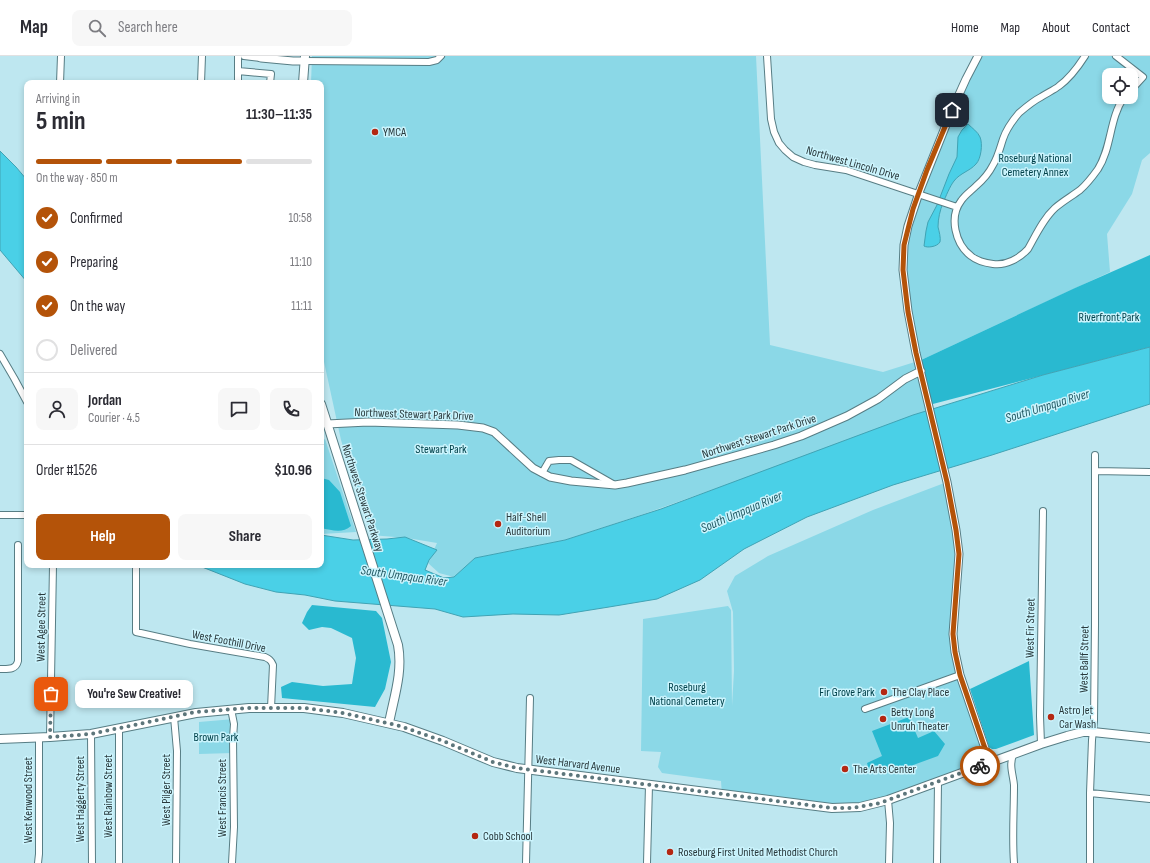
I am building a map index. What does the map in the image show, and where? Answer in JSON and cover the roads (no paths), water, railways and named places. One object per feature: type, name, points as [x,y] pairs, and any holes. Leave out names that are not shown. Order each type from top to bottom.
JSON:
[{"type":"main road","points":[[304,59],[304,80]]},
{"type":"main road","name":"Northwest Stewart Parkway","points":[[324,414],[400,653],[400,672],[389,723]]},
{"type":"main road","name":"West Harvard Avenue","points":[[0,739],[91,734],[174,718],[196,712],[231,709],[304,708],[389,723],[426,735],[505,766],[832,808],[860,807],[888,800],[1041,744],[1083,732],[1150,738]]},
{"type":"street","points":[[60,80],[61,56]]},
{"type":"street","points":[[202,56],[202,80]]},
{"type":"street","points":[[238,56],[238,80]]},
{"type":"street","points":[[244,56],[293,62],[304,59],[429,62],[437,60],[441,56]]},
{"type":"street","name":"Northwest Lincoln Drive","points":[[767,56],[772,125],[776,137],[793,157],[815,165],[846,170],[958,207]]},
{"type":"street","points":[[978,56],[955,104],[918,193],[904,245],[903,270],[908,312],[947,482],[955,524],[959,554],[953,634],[955,652],[960,675],[990,763]]},
{"type":"street","points":[[1085,56],[1078,68],[1061,85],[1034,101],[1013,120],[1003,138],[999,152],[990,170],[977,186],[961,200],[955,222],[960,244],[964,250],[970,256],[985,263],[996,265],[1012,261],[1028,249],[1049,214],[1081,189],[1098,168],[1105,154],[1116,113],[1120,104]]},
{"type":"street","points":[[1116,56],[1132,68]]},
{"type":"street","points":[[238,70],[271,72],[270,80]]},
{"type":"street","points":[[1138,72],[1144,77],[1138,83]]},
{"type":"street","points":[[0,354],[24,396]]},
{"type":"street","name":"Northwest Stewart Park Drive","points":[[327,424],[368,422],[458,425],[483,428],[494,432],[533,468],[557,480],[615,485],[686,470],[801,436],[854,413],[878,399],[904,379],[921,371]]},
{"type":"street","name":"West Ballf Street","points":[[1090,863],[1090,793],[1094,721],[1095,455]]},
{"type":"street","points":[[542,473],[549,461],[571,460],[615,485]]},
{"type":"street","points":[[1095,471],[1150,472]]},
{"type":"street","name":"West Fir Street","points":[[1041,744],[1040,716],[1043,511]]},
{"type":"street","points":[[0,515],[24,515]]},
{"type":"street","points":[[0,669],[11,669],[15,667],[18,661],[18,545]]},
{"type":"street","name":"West Agee Street","points":[[50,737],[53,568]]},
{"type":"street","name":"West Foothill Drive","points":[[136,568],[136,632],[269,659],[273,665],[271,708]]},
{"type":"street","points":[[865,709],[960,675]]},
{"type":"street","points":[[526,863],[530,698]]},
{"type":"street","name":"West Francis Street","points":[[231,709],[234,724],[234,827],[232,863]]},
{"type":"street","name":"West Pilger Street","points":[[174,718],[177,751],[176,863]]},
{"type":"street","name":"West Rainbow Street","points":[[119,729],[119,863]]},
{"type":"street","name":"West Haggerty Street","points":[[91,734],[92,863]]},
{"type":"street","name":"West Kenwood Street","points":[[38,863],[40,854],[39,738]]},
{"type":"street","points":[[1013,755],[1011,768],[1014,783],[1014,863]]},
{"type":"street","points":[[937,863],[938,782]]},
{"type":"street","points":[[647,863],[649,785]]},
{"type":"street","points":[[1090,793],[1150,799]]},
{"type":"street","points":[[888,800],[890,823],[889,863]]},
{"type":"water","points":[[968,124],[981,140],[978,162],[956,178],[948,191],[939,218],[939,244],[925,247],[928,222],[937,205],[957,157],[958,137]]},
{"type":"water","points":[[0,151],[24,176],[24,278],[0,250]]},
{"type":"water","name":"South Umpqua River","points":[[1150,347],[1150,404],[893,485],[807,517],[744,549],[700,580],[657,599],[559,615],[513,614],[463,617],[435,609],[335,601],[305,595],[276,592],[245,584],[205,568],[324,568],[324,535],[353,540],[405,537],[437,550],[429,560],[425,570],[444,578],[454,577],[475,558],[565,540],[661,509],[913,415],[1043,375]]},
{"type":"place","name":"YMCA","points":[[375,132]]},
{"type":"place","name":"Half-Shell Auditorium","points":[[498,524]]},
{"type":"place","name":"The Clay Place","points":[[884,692]]},
{"type":"place","name":"You're Sew Creative!","points":[[51,694]]},
{"type":"place","name":"Astro Jet Car Wash","points":[[1051,717]]},
{"type":"place","name":"Betty Long Unruh Theater","points":[[883,719]]},
{"type":"place","name":"The Arts Center","points":[[845,769]]},
{"type":"place","name":"Cobb School","points":[[475,836]]},
{"type":"place","name":"Roseburg First United Methodist Church","points":[[670,852]]},
{"type":"park label","name":"Roseburg National Cemetery Annex","points":[[1035,165]]},
{"type":"park label","name":"Riverfront Park","points":[[1109,317]]},
{"type":"park label","name":"Stewart Park","points":[[441,449]]},
{"type":"park label","name":"Fir Grove Park","points":[[847,692]]},
{"type":"park label","name":"Roseburg National Cemetery","points":[[687,694]]},
{"type":"park label","name":"Brown Park","points":[[216,737]]}]
